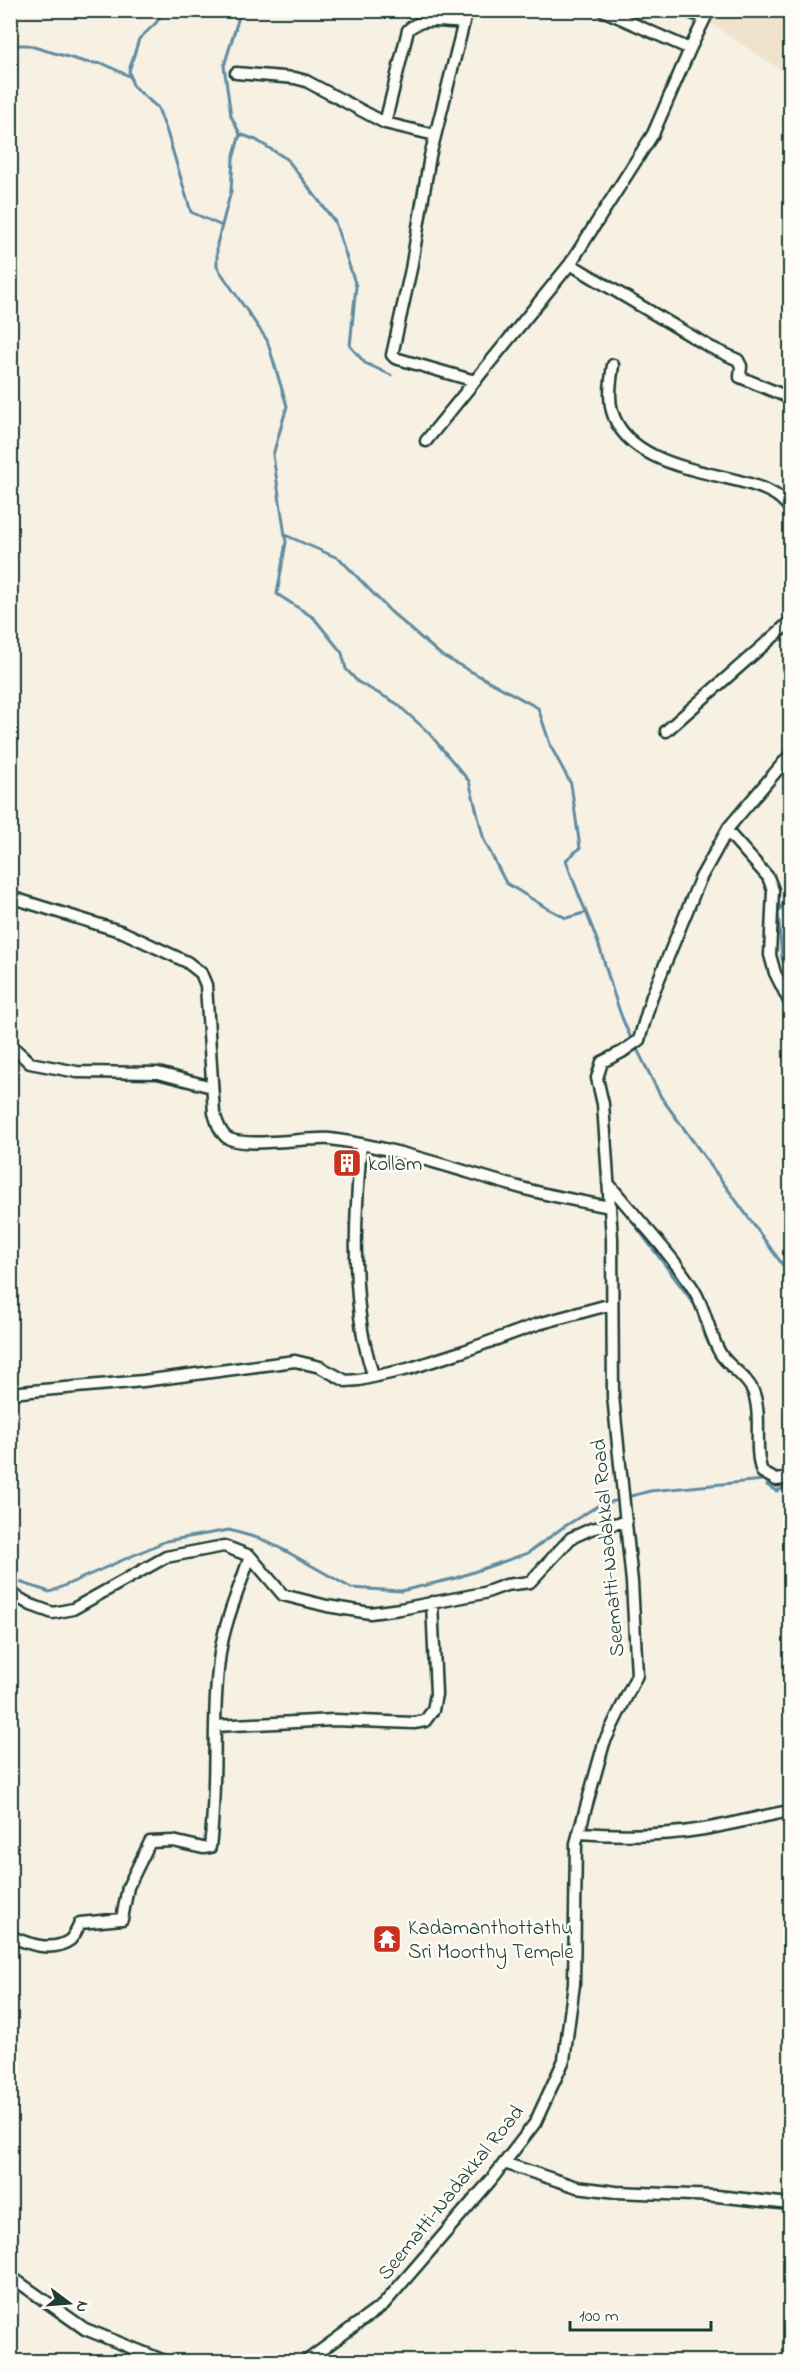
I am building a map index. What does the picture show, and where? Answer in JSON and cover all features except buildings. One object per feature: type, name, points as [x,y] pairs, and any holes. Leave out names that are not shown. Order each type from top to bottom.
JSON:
[{"type":"street","points":[[467,10],[435,135],[411,269],[392,355],[395,358],[475,381]]},
{"type":"street","points":[[603,10],[690,49]]},
{"type":"street","points":[[426,441],[570,264],[653,134],[707,14],[684,10]]},
{"type":"street","points":[[385,123],[408,30],[413,24],[422,22],[463,22]]},
{"type":"street","points":[[236,73],[281,76],[306,81],[385,123],[435,135]]},
{"type":"street","points":[[570,264],[710,347],[738,360],[741,366],[740,377],[790,398]]},
{"type":"street","points":[[613,365],[610,390],[612,412],[627,436],[642,450],[661,460],[756,485],[774,494],[790,509]]},
{"type":"street","points":[[666,731],[790,622]]},
{"type":"street","name":"Seematti-Nadakkal Road","points":[[304,2361],[383,2305],[536,2123],[564,2060],[574,1984],[576,1844],[604,1743],[637,1675],[626,1521],[613,1396],[610,1207],[603,1104],[597,1078],[602,1062],[639,1040],[652,996],[700,879],[727,831],[790,755]]},
{"type":"street","points":[[727,831],[768,877],[773,890],[770,955],[775,973],[790,1003]]},
{"type":"street","points":[[10,897],[123,932],[187,962],[201,973],[206,986],[214,1113],[219,1130],[228,1139],[243,1142],[327,1139],[361,1144],[421,1156],[531,1190],[610,1207]]},
{"type":"street","points":[[10,1044],[30,1063],[77,1072],[158,1073],[212,1087]]},
{"type":"street","points":[[361,1144],[355,1232],[357,1287],[362,1332],[373,1375]]},
{"type":"street","points":[[608,1183],[684,1276],[704,1310],[715,1344],[722,1357],[747,1380],[754,1393],[762,1472],[776,1480],[790,1478]]},
{"type":"street","points":[[10,1393],[143,1381],[295,1362],[320,1367],[346,1381],[359,1380],[408,1368],[464,1351],[538,1324],[612,1304]]},
{"type":"street","points":[[10,1593],[31,1605],[53,1613],[72,1609],[166,1557],[224,1546],[250,1556],[283,1595],[327,1606],[370,1613],[484,1593],[507,1585],[530,1582],[571,1538],[591,1529],[626,1521]]},
{"type":"street","points":[[10,1936],[30,1945],[52,1946],[70,1939],[80,1923],[122,1919],[128,1887],[150,1842],[173,1841],[203,1848],[210,1847],[214,1812],[214,1726],[220,1652],[250,1556]]},
{"type":"street","points":[[214,1726],[334,1720],[414,1724],[425,1721],[433,1710],[436,1694],[432,1602]]},
{"type":"street","points":[[579,1833],[618,1836],[705,1829],[790,1811]]},
{"type":"street","points":[[504,2163],[578,2187],[626,2192],[717,2196],[790,2204]]},
{"type":"street","points":[[10,2276],[85,2329],[167,2361]]},
{"type":"shaded area","points":[[717,11],[790,11],[790,76],[710,23]]},
{"type":"waterway","points":[[164,10],[156,23],[139,39],[129,71],[133,86],[158,108],[191,212],[222,226]]},
{"type":"waterway","points":[[241,10],[224,66],[231,116],[240,134],[233,159],[231,191],[217,244],[217,267],[267,340],[287,406],[273,455],[286,542],[277,594],[314,618],[342,653],[346,669],[358,682],[396,703],[428,732],[469,781],[484,840],[506,883],[566,918],[584,913]]},
{"type":"waterway","points":[[10,45],[27,45],[85,62],[104,64],[131,77]]},
{"type":"waterway","points":[[240,134],[256,140],[287,159],[335,222],[356,286],[350,346],[365,363],[391,375]]},
{"type":"waterway","points":[[285,535],[340,559],[390,611],[441,655],[538,708],[551,747],[571,784],[580,848],[566,860],[630,1036]]},
{"type":"waterway","points":[[790,890],[778,913],[782,958],[790,974]]},
{"type":"waterway","points":[[638,1051],[661,1097],[790,1275]]},
{"type":"waterway","points":[[635,1225],[698,1309],[702,1330],[712,1350]]},
{"type":"waterway","points":[[631,1496],[650,1491],[763,1480]]},
{"type":"waterway","points":[[767,1485],[776,1491],[790,1486]]},
{"type":"waterway","points":[[10,1579],[50,1592],[166,1541],[229,1530],[261,1539],[351,1588],[401,1591],[456,1578],[528,1553],[599,1505],[615,1501]]},
{"type":"place","name":"kollam","points":[[347,1163]]},
{"type":"place","name":"Kadamanthottathu Sri Moorthy Temple","points":[[387,1939]]}]
